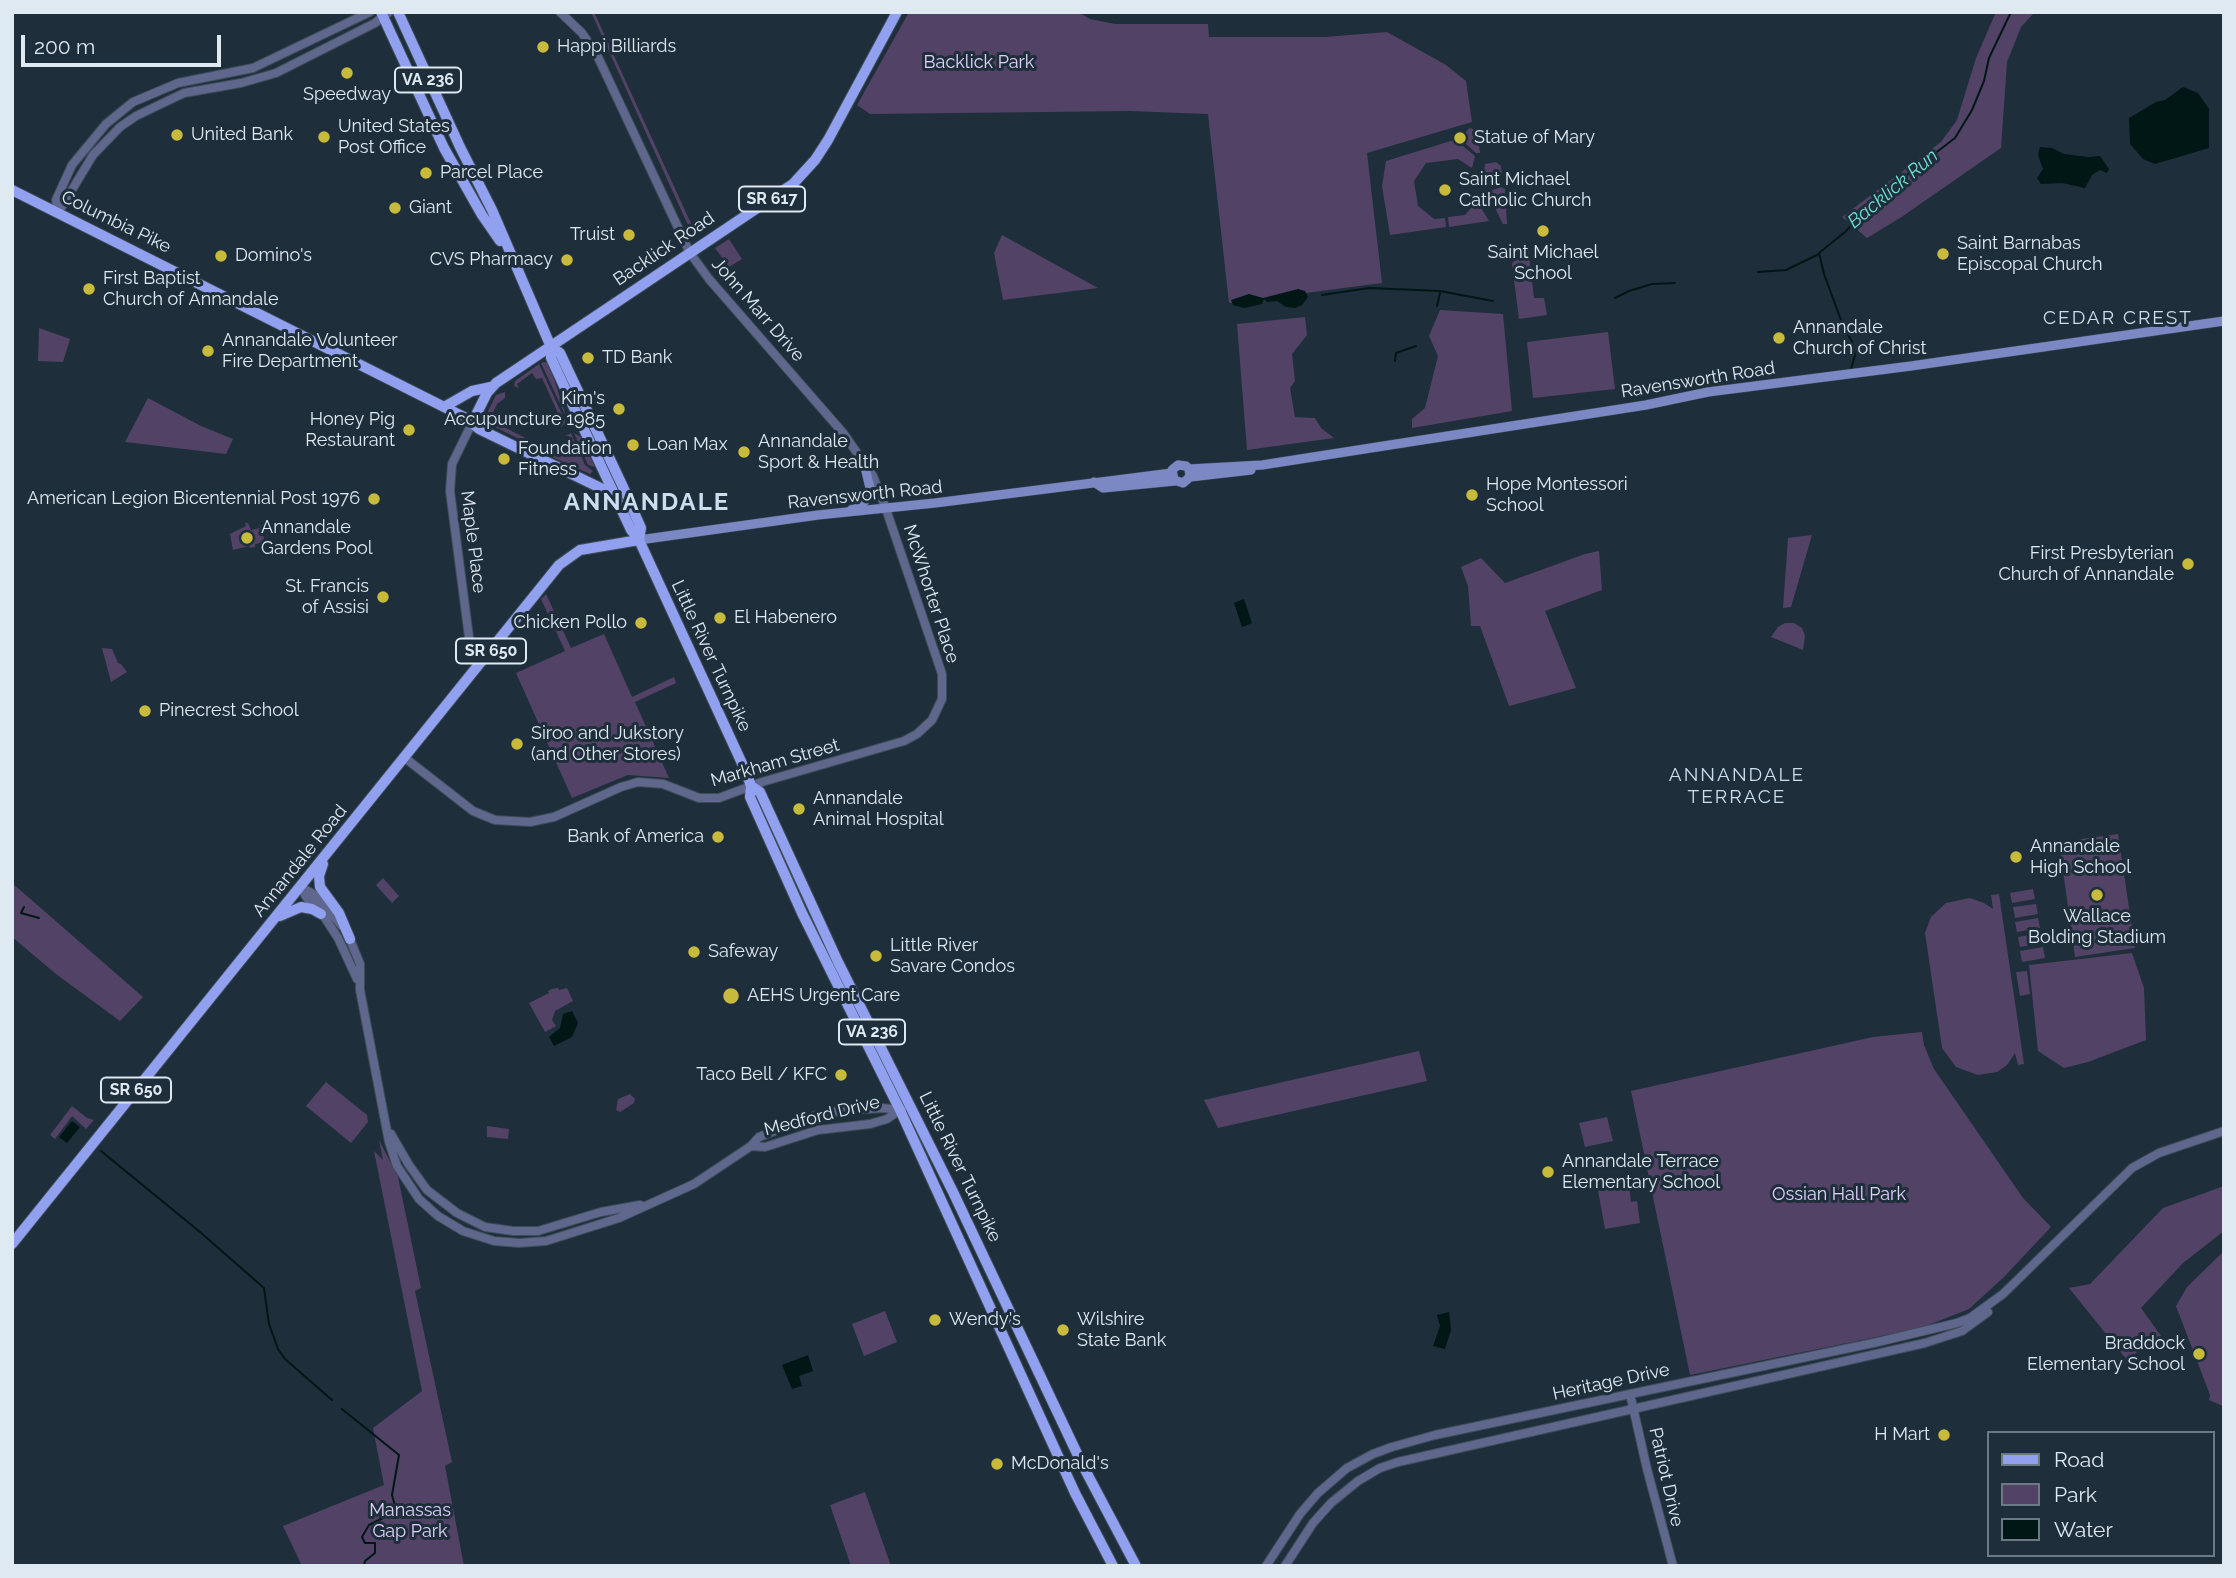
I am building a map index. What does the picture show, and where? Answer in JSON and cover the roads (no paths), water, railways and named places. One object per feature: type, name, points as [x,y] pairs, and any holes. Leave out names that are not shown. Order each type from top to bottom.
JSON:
[{"type":"main road","name":"Little River Turnpike","points":[[398,12],[492,210],[551,347],[551,358],[631,530],[639,540],[751,786],[762,795],[906,1109],[1074,1493],[1113,1566]]},
{"type":"main road","name":"Backlick Road","points":[[472,423],[491,387],[789,187],[805,172],[828,140],[897,12]]},
{"type":"main road","name":"Little River Turnpike","points":[[385,14],[444,148],[482,215],[509,254]]},
{"type":"main road","points":[[424,107],[435,113],[460,147]]},
{"type":"main road","name":"Columbia Pike","points":[[12,190],[615,495]]},
{"type":"main road","name":"Ravensworth Road","points":[[1190,473],[1239,473],[1262,466],[1646,405],[1708,391],[1911,366],[2224,321]]},
{"type":"main road","name":"Little River Turnpike","points":[[551,347],[560,353],[623,487],[641,528],[639,540]]},
{"type":"main road","points":[[444,407],[472,391],[491,387]]},
{"type":"main road","points":[[848,512],[865,502],[871,492],[863,459]]},
{"type":"main road","name":"Ravensworth Road","points":[[1173,477],[1178,465],[1186,466],[1190,473]]},
{"type":"main road","name":"Ravensworth Road","points":[[639,540],[1094,482],[1173,477],[1183,483],[1190,473]]},
{"type":"main road","name":"Annandale Road","points":[[12,1244],[566,558],[586,548],[639,540]]},
{"type":"main road","points":[[329,851],[319,876],[320,887],[346,924],[350,939]]},
{"type":"main road","points":[[278,916],[301,907],[321,914]]},
{"type":"main road","name":"Little River Turnpike","points":[[906,1109],[1082,1464],[1136,1566]]},
{"type":"street","points":[[58,213],[57,200],[79,155],[106,124],[133,103],[178,83],[253,68],[370,12]]},
{"type":"street","name":"John Marr Drive","points":[[560,12],[582,33],[597,55],[690,253],[709,279],[831,418],[863,459],[886,509]]},
{"type":"street","points":[[58,213],[93,155],[120,127],[136,116],[184,93],[241,83],[276,73],[385,14]]},
{"type":"street","name":"Maple Place","points":[[472,423],[457,452],[449,481],[470,645],[478,667]]},
{"type":"street","name":"McWhorter Place","points":[[886,509],[942,674],[943,690]]},
{"type":"street","name":"Markham Street","points":[[405,758],[473,811],[495,820],[520,822],[554,817],[638,782],[663,783],[689,796],[709,799],[912,737],[935,715],[941,704],[943,690]]},
{"type":"street","name":"Medford Drive","points":[[302,887],[306,897],[346,951],[359,984],[388,1130],[427,1190],[457,1213],[485,1227],[538,1231],[601,1212],[647,1204],[687,1188],[751,1146],[759,1137],[825,1113],[882,1108],[906,1109]]},
{"type":"street","name":"Medford Drive","points":[[302,887],[328,909],[350,939],[360,964],[359,984]]},
{"type":"street","name":"Medford Drive","points":[[751,1146],[765,1147],[818,1130],[870,1124],[906,1109]]},
{"type":"street","name":"Heritage Drive","points":[[1285,1566],[1313,1523],[1331,1503],[1357,1481],[1380,1468],[1415,1456],[1925,1343],[1962,1331],[1984,1315],[2132,1168],[2159,1153],[2224,1131]]},
{"type":"street","name":"Heritage Drive","points":[[1266,1566],[1313,1498],[1347,1468],[1373,1454],[1434,1435],[1870,1344],[1957,1323],[1982,1311],[2003,1294]]},
{"type":"street","points":[[1870,1344],[1872,1354]]},
{"type":"street","name":"Patriot Drive","points":[[1630,1394],[1673,1566]]},
{"type":"water","points":[[2183,87],[2198,93],[2209,109],[2209,148],[2155,164],[2143,159],[2130,144],[2129,118],[2156,102],[2165,100]]},
{"type":"water","points":[[2040,147],[2052,148],[2064,154],[2100,156],[2109,169],[2107,173],[2100,170],[2092,175],[2085,188],[2062,183],[2041,184],[2037,178],[2043,169],[2038,155]]},
{"type":"water","points":[[1298,289],[1305,291],[1308,297],[1302,305],[1295,308],[1264,299],[1262,304],[1244,308],[1233,305],[1231,300],[1249,294],[1263,298]]},
{"type":"water","points":[[1244,599],[1252,623],[1242,627],[1234,603]]},
{"type":"water","points":[[572,1011],[578,1023],[572,1037],[554,1046],[549,1037],[560,1028],[563,1014]]},
{"type":"water","points":[[72,1121],[80,1127],[67,1143],[59,1137]]},
{"type":"water","points":[[1449,1312],[1451,1330],[1445,1349],[1433,1346],[1440,1326],[1437,1315]]},
{"type":"water","points":[[808,1355],[813,1371],[799,1376],[802,1386],[792,1389],[782,1365]]},
{"type":"waterway","name":"Backlick Run","points":[[1851,369],[1855,355],[1852,341],[1845,331],[1819,253],[1845,232],[1882,194],[1955,138],[1972,110],[1984,81],[1989,58],[2011,12]]},
{"type":"waterway","points":[[1758,272],[1786,270],[1819,254]]},
{"type":"waterway","points":[[1615,298],[1652,284],[1675,283]]},
{"type":"waterway","points":[[1322,295],[1369,288],[1440,291],[1493,301]]},
{"type":"waterway","points":[[1437,306],[1440,293]]},
{"type":"waterway","points":[[1395,361],[1396,353],[1416,346]]},
{"type":"waterway","points":[[24,907],[21,913],[39,918]]},
{"type":"waterway","points":[[101,1151],[264,1288],[269,1324],[278,1349],[285,1359],[332,1400]]},
{"type":"waterway","points":[[342,1409],[399,1455],[392,1495],[395,1506],[385,1517],[369,1525],[362,1537],[365,1543],[375,1543],[375,1553],[365,1561],[364,1566]]},
{"type":"place","name":"Happi Billiards","points":[[543,47]]},
{"type":"place","name":"Speedway","points":[[347,73]]},
{"type":"place","name":"United Bank","points":[[177,135]]},
{"type":"place","name":"United States Post Office","points":[[324,137]]},
{"type":"place","name":"Statue of Mary","points":[[1460,138]]},
{"type":"place","name":"Parcel Place","points":[[426,173]]},
{"type":"place","name":"Saint Michael Catholic Church","points":[[1445,190]]},
{"type":"place","name":"Giant","points":[[395,208]]},
{"type":"place","name":"Saint Michael School","points":[[1543,231]]},
{"type":"place","name":"Truist","points":[[629,235]]},
{"type":"place","name":"Saint Barnabas Episcopal Church","points":[[1943,254]]},
{"type":"place","name":"Domino's","points":[[221,256]]},
{"type":"place","name":"CVS Pharmacy","points":[[567,260]]},
{"type":"place","name":"First Baptist Church of Annandale","points":[[89,289]]},
{"type":"place","name":"Annandale Church of Christ","points":[[1779,338]]},
{"type":"place","name":"Annandale Volunteer Fire Department","points":[[208,351]]},
{"type":"place","name":"TD Bank","points":[[588,358]]},
{"type":"place","name":"Kim's Accupuncture 1985","points":[[619,409]]},
{"type":"place","name":"Honey Pig Restaurant","points":[[409,430]]},
{"type":"place","name":"Loan Max","points":[[633,445]]},
{"type":"place","name":"Annandale Sport & Health","points":[[744,452]]},
{"type":"place","name":"Foundation Fitness","points":[[504,459]]},
{"type":"place","name":"Hope Montessori School","points":[[1472,495]]},
{"type":"place","name":"American Legion Bicentennial Post 1976","points":[[374,499]]},
{"type":"place","name":"Annandale Gardens Pool","points":[[247,538]]},
{"type":"place","name":"First Presbyterian Church of Annandale","points":[[2188,564]]},
{"type":"place","name":"St. Francis of Assisi","points":[[383,597]]},
{"type":"place","name":"El Habenero","points":[[720,618]]},
{"type":"place","name":"Chicken Pollo","points":[[641,623]]},
{"type":"place","name":"Pinecrest School","points":[[145,711]]},
{"type":"place","name":"Siroo and Jukstory (and Other Stores)","points":[[517,744]]},
{"type":"place","name":"Annandale Animal Hospital","points":[[799,809]]},
{"type":"place","name":"Bank of America","points":[[718,837]]},
{"type":"place","name":"Annandale High School","points":[[2016,857]]},
{"type":"place","name":"Wallace Bolding Stadium","points":[[2097,895]]},
{"type":"place","name":"Safeway","points":[[694,952]]},
{"type":"place","name":"Little River Savare Condos","points":[[876,956]]},
{"type":"place","name":"AEHS Urgent Care","points":[[731,996]]},
{"type":"place","name":"Taco Bell / KFC","points":[[841,1075]]},
{"type":"place","name":"Annandale Terrace Elementary School","points":[[1548,1172]]},
{"type":"place","name":"Wendy's","points":[[935,1320]]},
{"type":"place","name":"Wilshire State Bank","points":[[1063,1330]]},
{"type":"place","name":"Braddock Elementary School","points":[[2199,1354]]},
{"type":"place","name":"H Mart","points":[[1944,1435]]},
{"type":"place","name":"McDonald's","points":[[997,1464]]},
{"type":"district","name":"CEDAR CREST","points":[[2118,318]]},
{"type":"district","name":"ANNANDALE","points":[[647,503]]},
{"type":"district","name":"ANNANDALE TERRACE","points":[[1737,786]]},
{"type":"park label","name":"Backlick Park","points":[[979,63]]},
{"type":"park label","name":"Ossian Hall Park","points":[[1839,1195]]},
{"type":"park label","name":"Manassas Gap Park","points":[[410,1521]]}]
